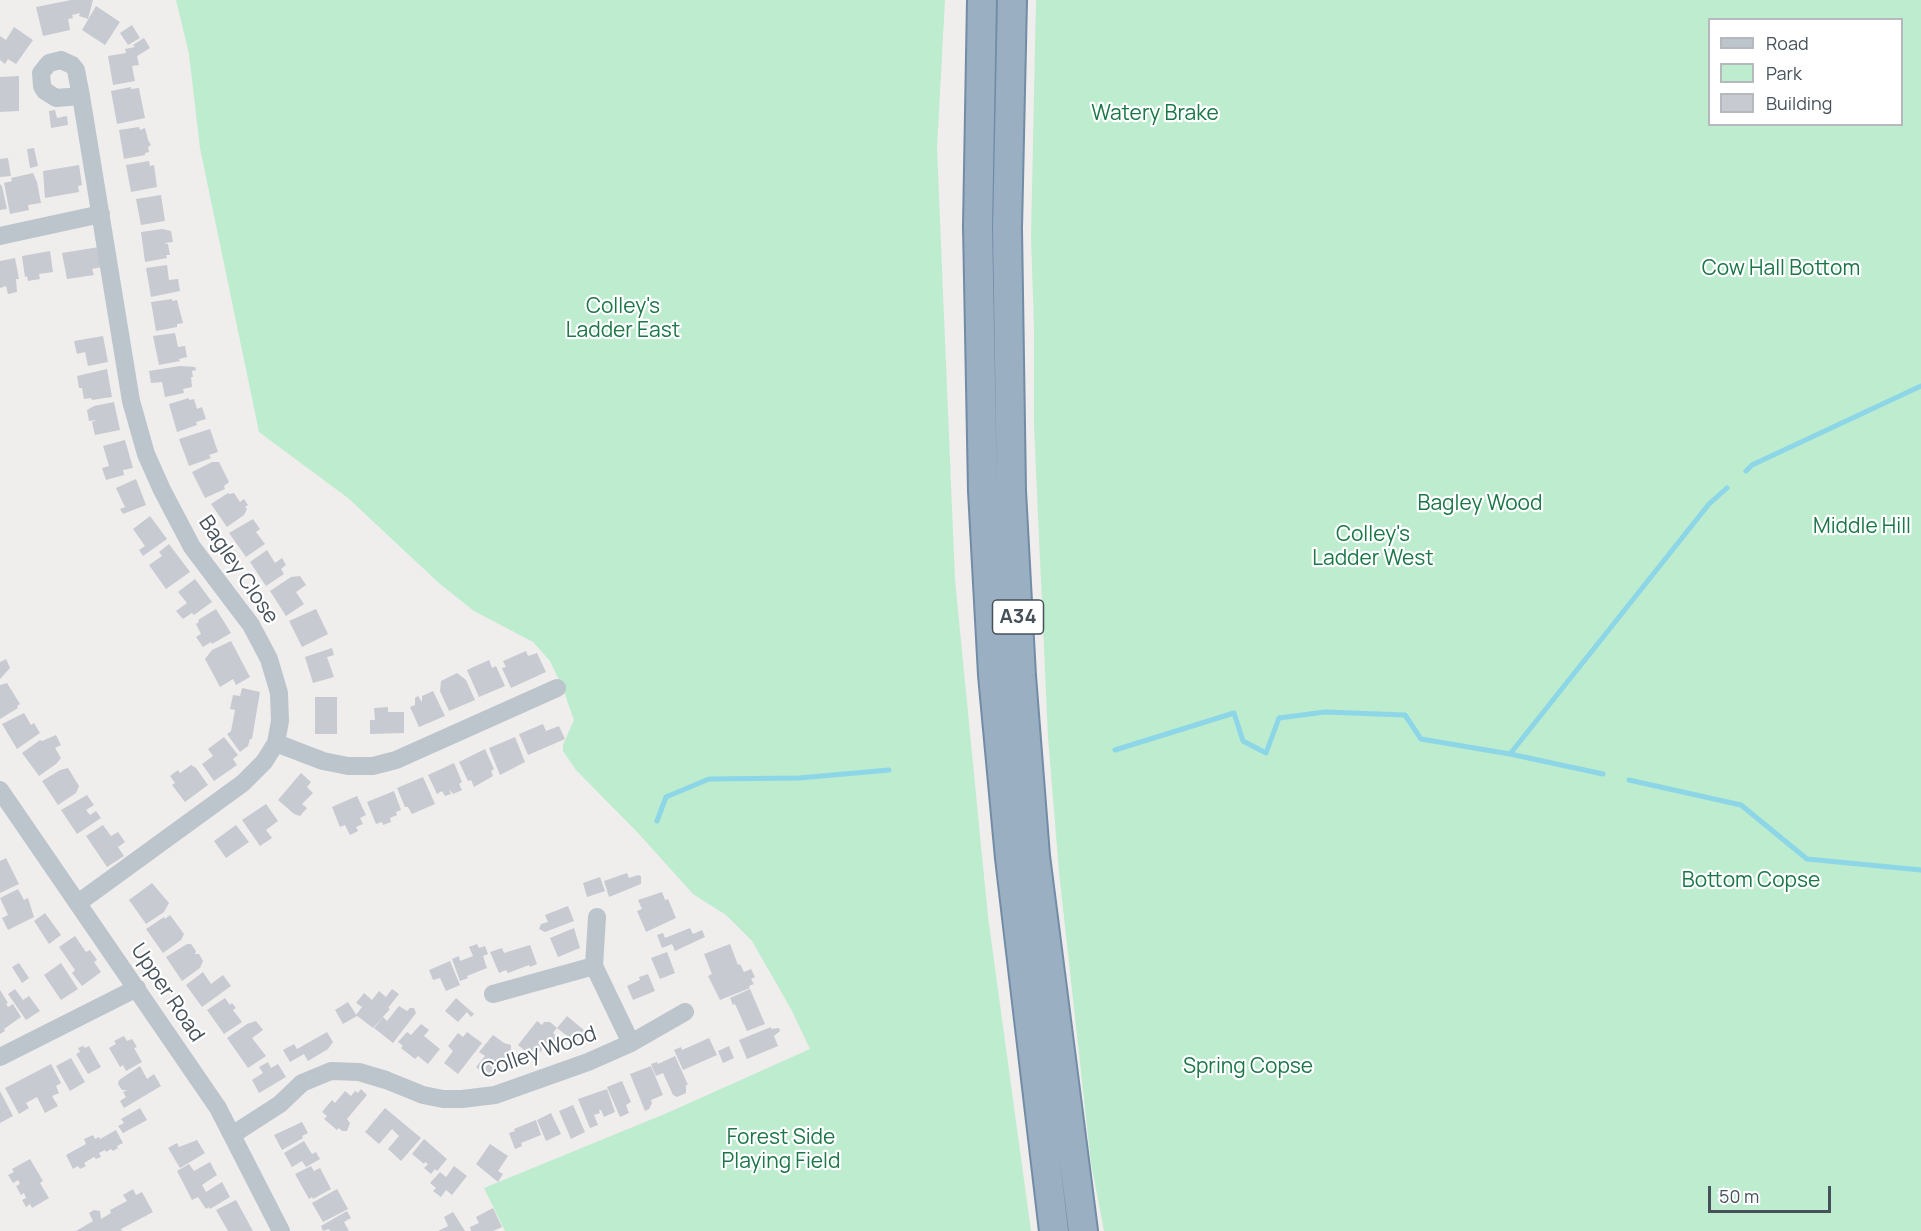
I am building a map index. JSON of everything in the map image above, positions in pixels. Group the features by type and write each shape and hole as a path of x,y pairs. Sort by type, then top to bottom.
{"highway":[{"name":"A34","path":"982,0 978,238 983,491 993,675 1010,858 1054,1231"},
{"name":"A34","path":"1012,0 1006,228 1011,491 1020,664 1035,856 1083,1231"}],"street":[{"name":"Bagley Close","path":"78,903 243,783 264,762 276,743 280,721 279,693 269,658 251,625 192,547 146,454 131,401 81,96"},
{"path":"0,236 100,214"},
{"path":"276,743 323,760 348,766 373,766 396,760 557,688"},
{"name":"Upper Road","path":"0,789 218,1108 281,1231"},
{"name":"Colley Wood","path":"597,917 594,966 631,1043"},
{"path":"493,994 594,966"},
{"path":"0,1057 137,988"},
{"name":"Colley Wood","path":"232,1134 280,1104 302,1083 331,1071 359,1072 423,1095 462,1100 495,1095 561,1073 631,1043 685,1012"}],"green space":[{"name":"Colley's Ladder East","path":"176,0 945,0 937,148 955,580 988,917 1031,1231 505,1231 484,1188 667,1113 810,1049 791,1009 752,941 726,915 693,894 638,833 576,770 563,751 563,745 574,720 550,661 533,642 474,611 440,584 348,498 259,432 200,148 189,54"},
{"name":"Bagley Wood","path":"1036,0 1921,0 1921,1231 1104,1231 1091,1163 1059,872 1048,737 1034,426 1031,238"}],"building":[{"path":"71,0 93,0 88,19 79,16 80,13 72,15 73,18 68,19 70,30 43,36 36,7"},
{"path":"96,6 120,22 105,45 82,30"},
{"path":"132,25 140,38 128,45 120,33"},
{"path":"14,27 33,40 16,64 8,59 5,64 0,60 0,36 6,40"},
{"path":"144,38 150,48 137,56 139,65 132,66 135,81 113,85 108,56 126,53 125,49 135,47 133,45"},
{"path":"19,76 19,111 0,112 0,77"},
{"path":"131,87 131,89 139,88 145,118 117,124 111,91"},
{"path":"55,110 57,118 67,116 68,125 51,128 49,111"},
{"path":"139,127 140,130 145,128 151,145 148,147 149,152 145,155 124,159 119,130"},
{"path":"34,148 38,166 30,168 27,149"},
{"path":"8,158 11,176 0,177 0,159"},
{"path":"149,161 150,166 154,165 157,187 131,192 126,165"},
{"path":"79,165 82,185 78,186 79,192 45,198 43,171"},
{"path":"33,173 41,203 28,205 29,210 10,214 4,183 12,181 11,178"},
{"path":"0,184 7,209 0,210"},
{"path":"161,195 165,221 141,225 136,199"},
{"path":"162,229 171,231 173,242 164,243 168,244 170,255 166,255 167,258 145,262 141,232"},
{"path":"99,247 102,267 92,269 94,275 67,279 62,253"},
{"path":"50,251 53,272 39,274 40,279 28,281 27,276 25,277 22,256"},
{"path":"15,258 19,279 16,279 17,292 8,294 6,286 0,288 0,261"},
{"path":"167,265 169,280 178,279 180,291 151,297 146,268"},
{"path":"172,299 172,301 177,300 183,323 177,324 177,327 156,331 151,302"},
{"path":"175,333 178,347 185,346 187,357 179,359 180,361 159,365 153,336"},
{"path":"103,336 108,362 88,366 85,352 77,354 74,341"},
{"path":"180,366 195,367 196,370 192,371 193,377 191,377 192,387 183,389 184,393 165,397 162,382 151,383 149,371"},
{"path":"107,369 112,397 84,399 77,376"},
{"path":"189,398 189,400 194,399 197,409 202,407 206,419 177,432 169,404"},
{"path":"114,402 120,430 95,435 92,422 96,420 89,421 87,410 94,406"},
{"path":"210,429 218,452 209,455 211,458 189,466 179,439"},
{"path":"125,440 133,468 123,470 124,475 106,480 102,468 109,466 103,446"},
{"path":"212,462 219,462 229,482 224,486 225,489 205,498 192,472"},
{"path":"136,479 146,505 123,514 120,509 125,507 116,488"},
{"path":"228,493 234,493 240,502 244,499 248,505 245,507 247,509 244,515 227,527 211,504"},
{"path":"150,516 167,539 143,556 139,550 145,546 133,529"},
{"path":"253,519 260,529 256,532 265,544 246,557 229,533"},
{"path":"169,544 190,572 166,589 149,565 162,556 159,552"},
{"path":"267,550 275,563 282,558 286,565 281,569 284,574 266,586 250,562"},
{"path":"300,576 306,585 296,592 304,604 286,616 270,591 291,577"},
{"path":"195,579 212,602 194,615 192,613 183,619 176,611 187,603 178,592"},
{"path":"216,609 231,633 203,647 196,637 201,634 196,624 198,620"},
{"path":"316,609 328,634 302,647 289,621"},
{"path":"231,641 250,677 236,685 233,679 220,687 205,659 212,650"},
{"path":"332,648 334,655 327,657 334,677 313,683 305,657"},
{"path":"526,651 528,656 537,653 546,672 511,688 502,668 506,667 503,661"},
{"path":"6,659 10,668 0,679 0,662"},
{"path":"489,660 492,668 496,666 505,686 479,697 467,670"},
{"path":"457,673 466,680 475,700 449,711 440,691 441,681"},
{"path":"7,683 20,704 18,708 0,719 0,685"},
{"path":"242,688 260,692 252,739 248,746 240,752 227,734 231,731 235,710 230,709 233,695 240,696"},
{"path":"433,691 445,716 419,727 410,707 415,705 415,698 418,696 422,702 422,696"},
{"path":"315,697 337,697 337,734 315,734"},
{"path":"388,707 388,712 404,712 404,733 370,734 370,720 375,720 374,708"},
{"path":"24,713 31,725 34,723 40,733 17,749 2,724"},
{"path":"543,724 546,731 559,726 565,739 528,755 519,734"},
{"path":"56,735 61,745 55,748 61,758 39,776 22,753 40,740"},
{"path":"224,737 238,755 233,759 237,765 214,781 202,764 213,756 208,749"},
{"path":"515,737 525,762 500,775 489,748"},
{"path":"485,749 494,769 491,771 493,776 474,787 471,780 468,781 459,762"},
{"path":"454,763 462,782 459,784 462,790 453,794 449,789 451,794 445,796 442,791 437,794 428,775"},
{"path":"191,765 196,768 208,785 185,802 172,785 175,783 170,776 178,770 180,773"},
{"path":"68,768 79,786 76,793 58,805 42,781"},
{"path":"301,773 311,782 307,787 313,793 302,804 307,808 300,816 294,814 278,800"},
{"path":"423,777 435,804 412,814 408,807 405,807 397,788"},
{"path":"394,791 401,810 390,818 391,822 383,825 382,822 376,824 367,802"},
{"path":"87,795 94,805 86,810 90,815 96,811 101,818 77,834 61,810"},
{"path":"357,796 366,815 360,818 363,824 356,827 358,831 350,835 345,825 340,827 332,807"},
{"path":"266,804 278,821 266,830 272,838 260,846 242,820"},
{"path":"103,825 111,836 118,832 125,842 118,847 124,856 107,867 86,836"},
{"path":"236,825 249,842 226,858 214,841"},
{"path":"6,858 19,884 0,893 0,861"},
{"path":"627,873 629,878 641,876 641,884 609,897 604,881"},
{"path":"600,877 605,891 587,897 583,883"},
{"path":"152,883 169,903 164,912 146,924 129,900"},
{"path":"18,889 24,900 28,898 34,917 8,930 2,918 8,915 0,898"},
{"path":"662,892 665,900 668,899 676,918 646,932 637,911 642,909 638,900"},
{"path":"568,906 574,921 545,932 539,929 541,924 548,922 545,915"},
{"path":"45,913 61,935 49,944 34,921"},
{"path":"170,915 184,934 181,940 163,953 146,929"},
{"path":"574,928 580,948 558,957 550,938"},
{"path":"690,928 693,934 702,930 705,937 675,951 672,944 662,948 657,935 663,933 665,938"},
{"path":"75,936 86,952 90,950 101,972 82,986 72,973 75,970 59,947"},
{"path":"187,944 191,944 196,951 195,954 199,954 203,961 200,968 182,981 166,957"},
{"path":"477,944 479,948 485,946 488,954 483,956 487,968 460,981 452,959 459,956 460,961 473,956 469,947"},
{"path":"730,944 738,965 740,964 744,972 751,969 755,977 751,979 754,984 749,986 750,988 720,1000 708,976 712,974 704,954"},
{"path":"530,945 537,964 508,973 506,970 499,973 490,952 502,948 504,953"},
{"path":"667,952 675,973 660,979 651,958"},
{"path":"450,961 460,985 446,991 440,978 433,980 429,970"},
{"path":"19,963 29,978 22,983 12,967"},
{"path":"61,963 78,989 61,1000 44,975"},
{"path":"203,972 211,984 223,975 231,986 202,1007 186,985"},
{"path":"648,974 655,991 633,1000 627,986 640,980 639,977"},
{"path":"15,989 23,1000 29,996 40,1011 26,1020 8,994"},
{"path":"392,989 399,994 388,1008 390,1009 373,1028 356,1015 362,1007 356,1003 364,993 372,1000 379,991 386,997"},
{"path":"750,989 765,1024 747,1031 730,998"},
{"path":"0,990 8,1007 13,1004 21,1017 0,1034"},
{"path":"225,998 230,1005 232,1003 236,1008 233,1010 242,1022 224,1034 207,1010"},
{"path":"456,998 474,1014 471,1017 467,1012 458,1022 445,1011"},
{"path":"348,1002 357,1016 343,1024 335,1010"},
{"path":"399,1006 407,1011 414,1008 416,1013 393,1043 374,1028 383,1017 387,1021"},
{"path":"567,1016 585,1031 575,1042 557,1028"},
{"path":"256,1021 263,1030 252,1038 266,1056 248,1068 227,1038 247,1024"},
{"path":"537,1021 542,1025 544,1022 550,1022 557,1028 553,1033 563,1041 552,1055 544,1048 539,1053 534,1050 530,1055 518,1045"},
{"path":"421,1024 429,1030 424,1036 440,1049 428,1064 418,1056 415,1059 401,1048 403,1046 398,1042 407,1032 411,1035"},
{"path":"771,1027 771,1029 779,1028 780,1031 774,1036 778,1046 747,1059 739,1040"},
{"path":"327,1032 333,1042 328,1049 308,1061 304,1054 290,1062 283,1050 294,1044 297,1049"},
{"path":"467,1032 482,1043 458,1074 444,1063 453,1051 448,1046 458,1033 463,1037"},
{"path":"493,1035 511,1045 511,1049 489,1077 476,1067 485,1056 479,1052"},
{"path":"124,1036 127,1041 132,1039 142,1062 126,1071 123,1065 120,1067 109,1048 116,1044 114,1041"},
{"path":"709,1038 717,1055 683,1070 674,1050 681,1047 682,1050"},
{"path":"83,1046 85,1048 89,1046 101,1067 88,1074 76,1054 80,1052 78,1048"},
{"path":"729,1046 734,1058 723,1063 718,1051"},
{"path":"675,1056 688,1085 686,1085 686,1093 677,1097 673,1095 663,1073 656,1076 651,1064 657,1062 658,1064"},
{"path":"71,1058 85,1082 70,1091 56,1066"},
{"path":"268,1062 271,1068 278,1064 286,1077 259,1093 252,1080 263,1073 259,1067"},
{"path":"51,1064 61,1083 56,1086 59,1093 52,1096 58,1106 45,1113 37,1097 26,1103 29,1108 19,1114 5,1088"},
{"path":"140,1066 147,1079 154,1074 161,1086 124,1108 120,1101 126,1097 123,1092 127,1090 122,1090 118,1084 119,1080"},
{"path":"651,1066 663,1095 651,1100 649,1109 645,1111 630,1074"},
{"path":"622,1081 631,1102 626,1105 629,1113 620,1117 607,1087"},
{"path":"361,1089 367,1095 347,1119 350,1123 347,1131 339,1128 337,1130 324,1119 327,1116 322,1112 332,1100 335,1103 345,1091 351,1096 355,1091 358,1093"},
{"path":"607,1089 615,1112 604,1117 599,1110 600,1113 594,1115 598,1125 590,1128 578,1099"},
{"path":"0,1091 13,1116 0,1123"},
{"path":"573,1105 585,1132 571,1139 559,1111"},
{"path":"140,1108 147,1120 123,1133 118,1126 124,1123 121,1119"},
{"path":"385,1108 421,1138 401,1161 388,1149 399,1136 392,1129 379,1144 365,1132"},
{"path":"551,1113 561,1134 546,1141 537,1120"},
{"path":"536,1120 541,1135 521,1143 522,1146 515,1149 509,1133"},
{"path":"302,1122 308,1133 282,1150 274,1135"},
{"path":"116,1130 123,1143 117,1146 118,1148 113,1151 111,1149 106,1152 105,1150 99,1153 101,1157 96,1159 94,1157 84,1163 86,1166 73,1169 66,1155 86,1144 84,1139 93,1135 95,1139 99,1137 100,1139"},
{"path":"424,1139 447,1159 437,1171 435,1169 431,1174 424,1168 428,1164 425,1162 424,1164 412,1154"},
{"path":"197,1140 205,1153 180,1168 168,1148 177,1143 179,1147"},
{"path":"304,1141 312,1154 316,1152 320,1159 306,1167 302,1161 292,1167 284,1153"},
{"path":"490,1144 508,1156 498,1171 503,1174 498,1182 476,1164"},
{"path":"30,1159 43,1181 40,1183 49,1198 32,1208 30,1204 26,1207 22,1200 26,1198 24,1193 21,1195 16,1186 20,1184 18,1180 13,1183 8,1175 14,1172 12,1169"},
{"path":"210,1162 217,1175 202,1185 206,1192 222,1182 230,1197 206,1209 198,1197 192,1200 177,1171 189,1164 194,1171"},
{"path":"311,1166 314,1171 320,1168 331,1189 309,1199 295,1174"},
{"path":"454,1166 467,1176 452,1195 446,1190 441,1197 433,1191 436,1188 430,1183 440,1172 446,1177"},
{"path":"133,1189 136,1195 142,1192 153,1212 121,1229 122,1231 76,1231 93,1221 89,1213 94,1210 100,1211 101,1219 111,1213 110,1210 127,1201 123,1195"},
{"path":"337,1189 348,1209 323,1222 312,1203"},
{"path":"236,1200 253,1231 228,1231 216,1210"},
{"path":"493,1208 502,1227 493,1231 471,1231 470,1227 479,1223 476,1217"},
{"path":"347,1211 351,1218 344,1222 349,1231 330,1231 329,1229 323,1231 321,1226"},
{"path":"453,1212 465,1231 438,1231 448,1226 444,1217"}],"waterway":[{"path":"1746,471 1752,465 1921,386"},
{"path":"1510,754 1709,504 1727,488"},
{"path":"1115,750 1234,713 1243,741 1266,753 1279,718 1325,712 1405,715 1421,739 1510,754 1603,774"},
{"path":"657,821 666,797 709,779 799,778 889,770"},
{"path":"1629,780 1741,805 1807,859 1921,870"}],"park label":[{"name":"Watery Brake","path":"1155,114"},
{"name":"Cow Hall Bottom","path":"1781,269"},
{"name":"Middle Hill","path":"1862,527"},
{"name":"Colley's Ladder West","path":"1373,547"},
{"name":"Bottom Copse","path":"1751,881"},
{"name":"Spring Copse","path":"1248,1067"},
{"name":"Forest Side Playing Field","path":"781,1150"}]}
